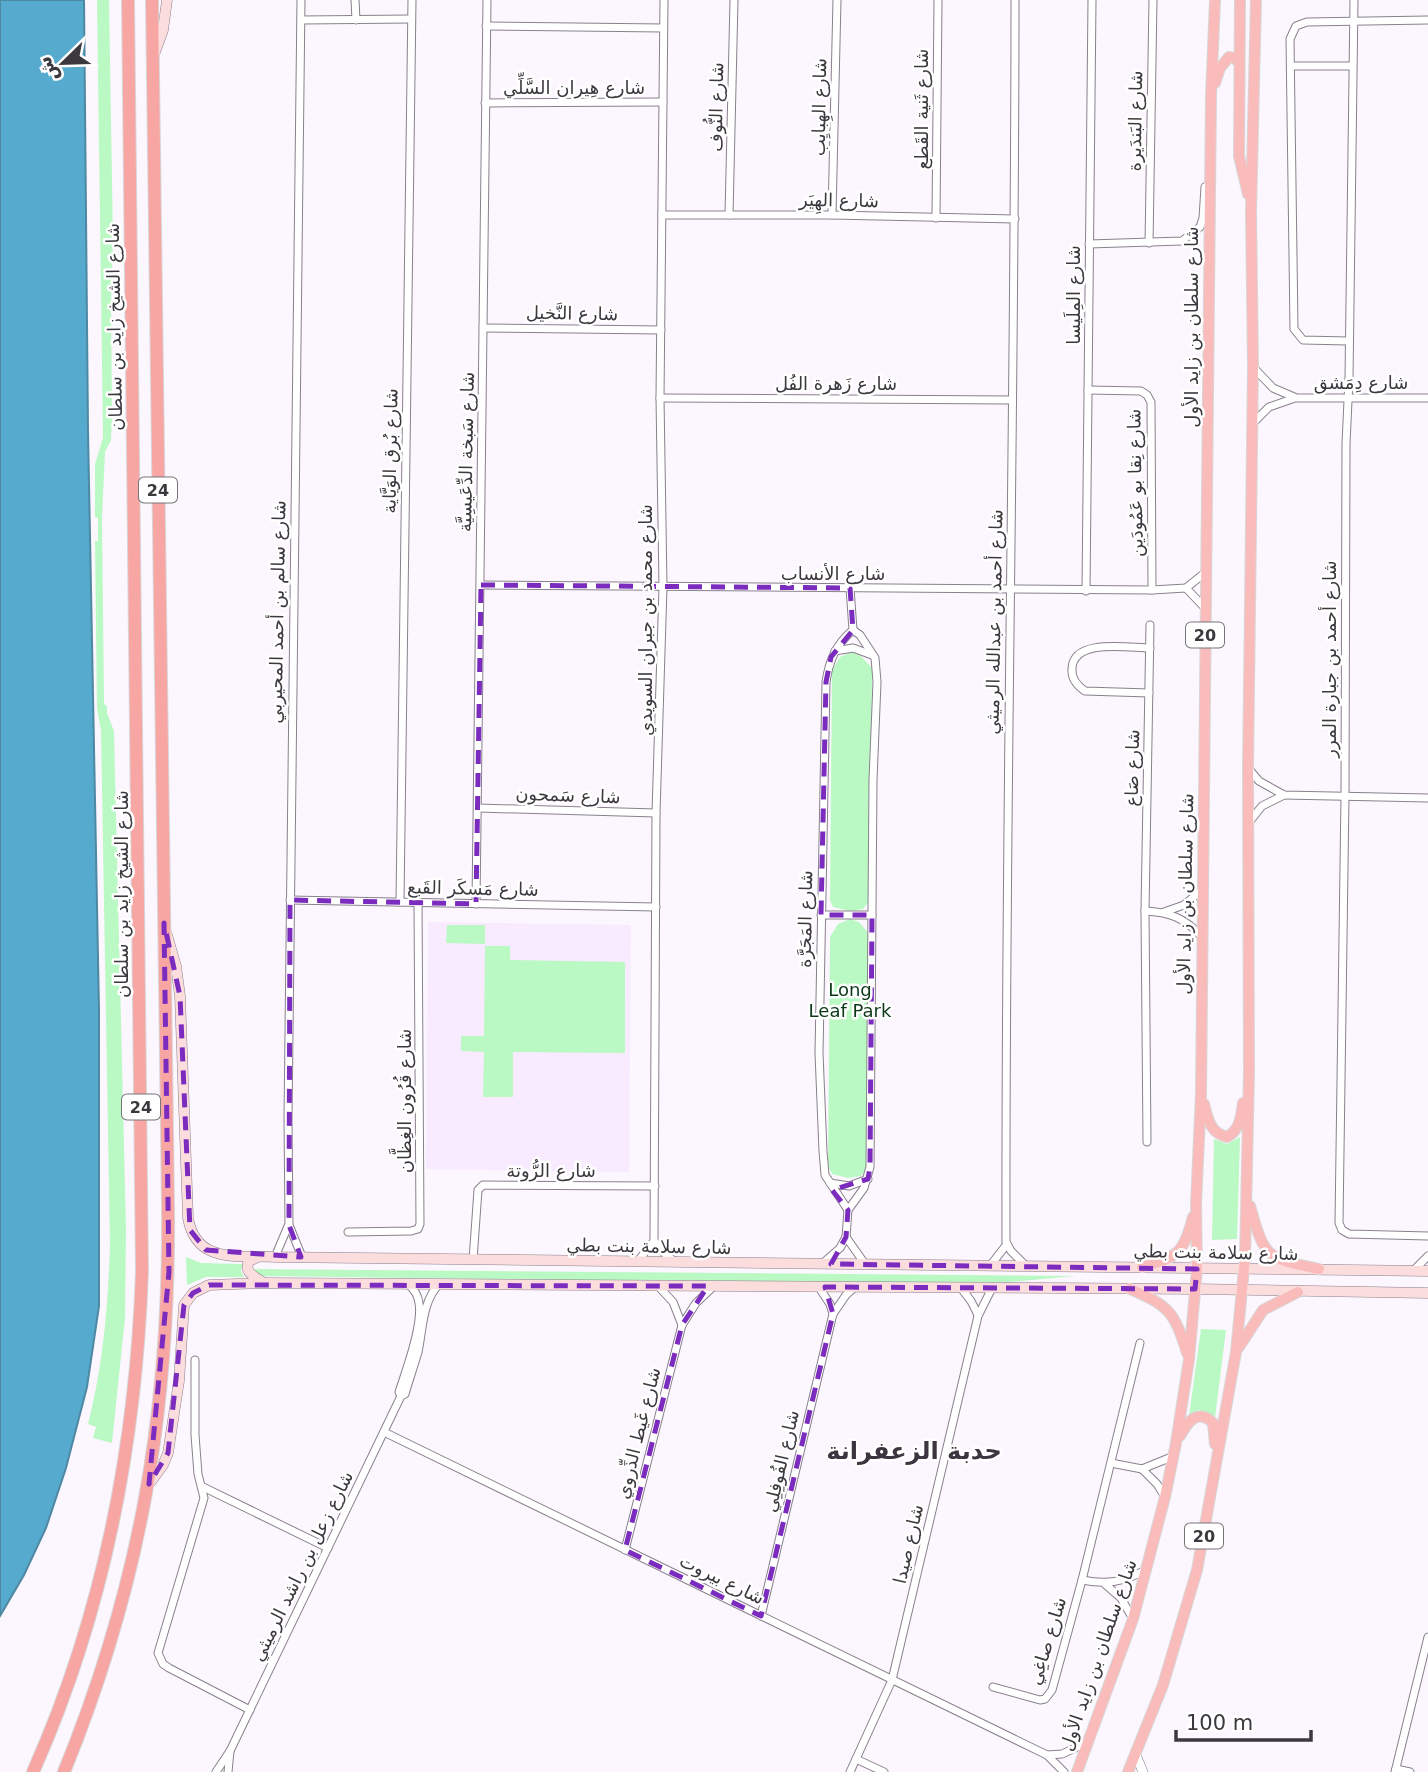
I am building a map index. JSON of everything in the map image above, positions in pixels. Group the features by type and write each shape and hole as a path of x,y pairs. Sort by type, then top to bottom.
{"highway":[{"name":"شارع الشيخ زايد بن سلطان","path":"33,1772 74,1667 103,1569 126,1461 140,1335 142,1272 138,767 128,0"},
{"name":"24","path":"64,1772 92,1701 134,1558 149,1484 160,1401 168,1284 152,0"}],"main road":[{"path":"153,56 163,30 167,0"},
{"name":"شارع سلطان بن زايد الأول","path":"1077,1772 1133,1619 1166,1497 1189,1359 1197,1269 1210,148 1215,0"},
{"path":"1240,0 1239,156 1251,211"},
{"name":"20","path":"1128,1772 1178,1638 1197,1570 1236,1352 1244,1268 1249,1072 1251,211 1256,0"},
{"path":"1211,96 1224,60 1229,57 1239,62"},
{"name":"شارع سلامة بنت بطي","path":"164,923 179,987 190,1230 195,1240 206,1250 275,1257 1428,1270"},
{"path":"1201,1094 1211,1127 1217,1135 1227,1138 1238,1127 1249,1072"},
{"path":"1247,1196 1260,1241 1266,1251 1279,1260 1319,1269"},
{"path":"1142,1267 1177,1254 1184,1244 1196,1204"},
{"path":"259,1256 249,1261 247,1268 248,1272 264,1283"},
{"path":"149,1484 168,1453 179,1381 182,1315 188,1298 209,1285 818,1286 1428,1293"},
{"path":"1130,1289 1156,1300 1169,1310 1178,1323 1189,1359"},
{"path":"1236,1352 1264,1310 1298,1292"},
{"path":"1176,1443 1190,1419 1199,1415 1207,1416 1215,1430 1216,1472"}],"street":[{"name":"شارع سالم بن أحمد المحيربي","path":"301,0 290,900 289,1225 302,1257"},
{"path":"355,0 356,20"},
{"name":"شارع بُرق الوَيَّاية","path":"400,902 412,0"},
{"name":"شارع سَبخة الدِّعَيسِيَّة","path":"476,904 487,0"},
{"name":"شارع محمد بن جبران السويدي","path":"654,1241 656,813 663,587 660,398 664,0"},
{"name":"شارع النُّوف","path":"729,215 734,0"},
{"name":"شارع الهِبايِب","path":"832,215 837,0"},
{"name":"شارع ثَنية القَطع","path":"936,218 937,0"},
{"name":"شارع أحمد بن عبدالله الرميثي","path":"1007,1244 1006,976 1015,0"},
{"name":"شارع المِلَيسا","path":"1086,591 1092,0"},
{"name":"شارع البَندَيرة","path":"1149,243 1153,0"},
{"name":"شارع أحمد بن جبارة المرر","path":"1354,0 1346,457 1339,1223 1342,1230 1349,1234 1428,1236"},
{"path":"301,20 411,19"},
{"path":"1348,341 1303,340 1294,329 1290,39 1296,26 1307,22 1428,20"},
{"path":"486,26 663,28"},
{"path":"1291,66 1352,66"},
{"name":"شارع هِيران السَّلِّي","path":"485,103 663,102"},
{"path":"1089,244 1182,241 1200,227 1210,148"},
{"name":"شارع الهِيَر","path":"662,215 1015,219"},
{"name":"شارع النَّخيل","path":"483,328 661,330"},
{"name":"شارع دِمَشق","path":"1252,366 1273,388 1295,398"},
{"name":"شارع نِقا بو عَمُودَين","path":"1088,390 1141,391 1151,402 1152,590"},
{"name":"شارع زَهرة الفُل","path":"660,398 1012,400"},
{"name":"شارع دِمَشق","path":"1252,424 1269,407 1295,398 1428,398"},
{"path":"1205,609 1186,589 1206,572"},
{"name":"شارع الأنساب","path":"481,585 1086,591 1186,589"},
{"path":"822,1264 840,1248 846,1237 848,1210 868,1179 870,1167 873,780 877,682 875,657 853,629 850,589"},
{"name":"شارع صَاع","path":"1147,1142 1145,911 1150,625"},
{"name":"شارع المَجَرَّة","path":"848,1210 825,1174 819,1053 826,682 829,664 835,651 853,629"},
{"path":"835,651 853,648 875,657"},
{"path":"1149,694 1084,691 1073,680 1071,672 1075,657 1087,648 1150,648"},
{"path":"1248,768 1259,781 1284,794 1428,798"},
{"path":"1248,828 1252,816 1262,806 1284,794"},
{"name":"شارع سَمحون","path":"478,808 656,813"},
{"path":"1164,912 1184,905 1202,890"},
{"name":"شارع مَسكَر القَبع","path":"290,900 656,907"},
{"name":"شارع قُرُون الغِظَّان","path":"348,1232 415,1231 421,1224 418,902"},
{"path":"1145,911 1164,912 1183,919 1201,936"},
{"path":"821,915 872,915"},
{"path":"829,1183 849,1186 868,1179"},
{"name":"شارع الرُّوتة","path":"473,1260 478,1190 483,1185 654,1186"},
{"name":"شارع سالم بن أحمد المحيربي","path":"275,1257 289,1225"},
{"path":"846,1237 865,1264"},
{"path":"637,1262 654,1241 676,1262"},
{"path":"990,1266 1007,1244 1027,1266"},
{"path":"1414,1270 1428,1256"},
{"name":"شارع زعل بن راشد الرميثي","path":"401,1395 399,1392 420,1311 417,1296 408,1284"},
{"name":"شارع زعل بن راشد الرميثي","path":"216,1772 220,1762 230,1751 401,1395 405,1394 429,1299 439,1284"},
{"path":"657,1285 672,1299 682,1325"},
{"name":"شارع غَيط الذِّروي","path":"625,1549 682,1325 695,1304 715,1286"},
{"path":"818,1286 833,1314"},
{"name":"شارع الفُوفِلِي","path":"761,1616 833,1314 846,1295 856,1287"},
{"path":"961,1288 978,1316"},
{"name":"شارع صيدا","path":"850,1772 892,1680 978,1316 992,1288"},
{"name":"شارع صاغِي","path":"993,1687 1040,1700 1049,1696 1055,1682 1140,1343"},
{"path":"195,1360 195,1435 198,1474 203,1487 202,1506 158,1653 163,1664 169,1668 250,1710"},
{"name":"شارع بيروت","path":"384,1432 1047,1755 1064,1772"},
{"path":"1142,1469 1174,1455"},
{"path":"1111,1462 1142,1469 1166,1497"},
{"path":"203,1487 328,1548"},
{"name":"شارع صاغِي","path":"1082,1580 1104,1584 1147,1570"},
{"path":"1104,1584 1121,1598 1133,1619"},
{"path":"1410,1772 1396,1770 1428,1637"},
{"path":"1047,1755 1062,1754 1089,1741"},
{"name":"شارع زعل بن راشد الرميثي","path":"228,1772 230,1751"},
{"path":"1136,1755 1143,1772"},
{"path":"856,1759 884,1772"}],"highlighted area":[{"path":"481,585 850,588 853,630 831,657 826,682 821,915 872,915 870,1167 868,1179 832,1190 848,1210 846,1237 831,1264 1179,1267 1197,1269 1195,1289 825,1287 833,1314 761,1616 625,1550 682,1325 708,1286 209,1285 193,1293 184,1305 168,1453 149,1484 169,1272 164,923 180,996 190,1230 206,1250 301,1257 289,1225 290,900 476,904"}],"shaded area":[{"path":"428,922 631,925 629,1172 426,1169"}],"green space":[{"path":"97,0 109,0 113,241 112,419 111,440 105,452 102,517 104,704 107,706 114,731 126,1229 125,1318 112,1443 93,1438 96,1427 88,1424 104,1336 110,1246 95,541 98,541 98,518 95,517 95,464 103,438"},
{"path":"852,652 861,656 872,668 870,900 863,909 850,911 833,907 830,900 832,670 840,657"},
{"name":"Long Leaf Park","path":"850,919 859,922 870,935 869,1166 861,1176 848,1178 832,1174 828,1166 830,937 838,924"},
{"path":"447,925 485,925 485,944 446,943"},
{"path":"485,946 510,946 510,960 625,962 625,1053 513,1052 513,1097 483,1097 484,1052 461,1051 461,1036 484,1036"},
{"path":"1240,1137 1237,1239 1212,1240 1214,1139 1227,1144"},
{"path":"186,1257 201,1263 243,1264 241,1271 244,1277 206,1277 187,1285"},
{"path":"255,1269 1075,1276 1010,1282 852,1284 261,1276 253,1272"},
{"path":"1201,1329 1226,1330 1215,1418 1198,1410 1189,1416"}],"water":[{"path":"0,0 84,0 88,431 99,1011 99,1306 87,1387 66,1468 46,1528 24,1575 0,1616"}],"district":[{"name":"حدبة الزعفرانة","path":"914,1451"}]}
